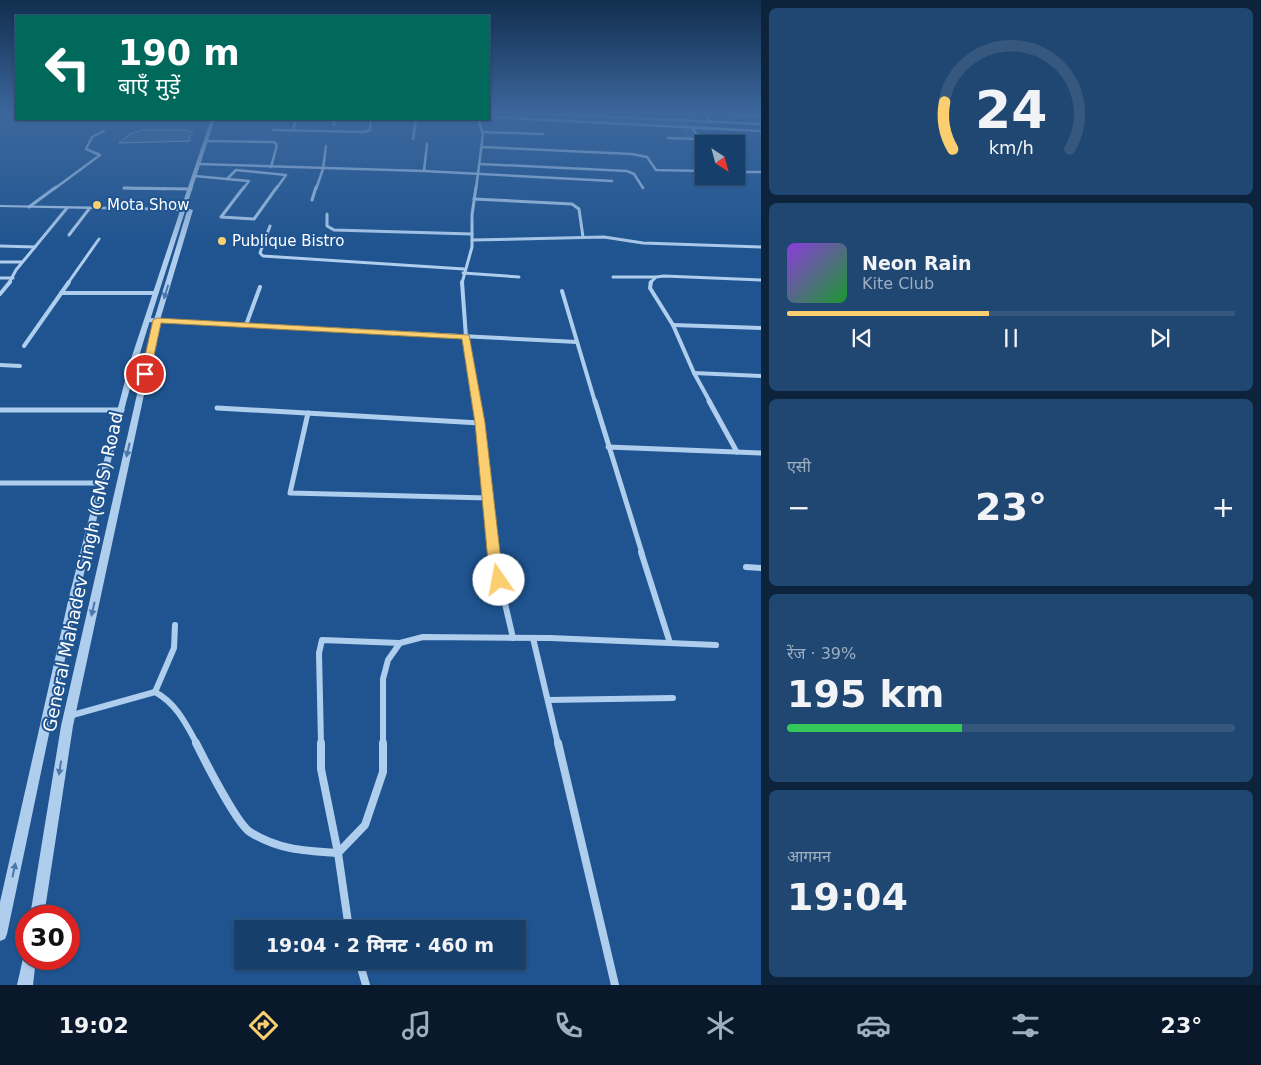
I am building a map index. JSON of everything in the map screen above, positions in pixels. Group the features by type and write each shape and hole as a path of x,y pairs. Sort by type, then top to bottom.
{"street":[{"path":"29,207 95,159"},
{"path":"0,934 5,888 102,483 122,410 152,320 156,293 187,210 190,192 200,159"},
{"path":"271,167 273,159"},
{"path":"312,200 323,170 324,159"},
{"path":"424,171 425,159"},
{"path":"481,159 474,199 470,256 464,271 466,337 480,423 494,561 514,638"},
{"path":"648,159 656,170 695,171"},
{"path":"199,164 323,170 424,171 612,180"},
{"path":"480,164 627,172 636,176 643,188"},
{"path":"195,176 249,180 221,217 254,219 286,175 236,170 227,178"},
{"path":"745,172 761,172"},
{"path":"124,188 190,192"},
{"path":"474,199 572,204 579,209 583,237"},
{"path":"0,206 187,210"},
{"path":"0,294 13,278 22,262 67,208"},
{"path":"69,236 88,209"},
{"name":"General Mahadev Singh (GMS) Road","path":"39,905 69,716 152,320 187,210"},
{"path":"327,214 327,226 334,230 472,234"},
{"path":"270,226 260,253 263,256 519,277"},
{"path":"472,240 583,237 611,238 643,243 761,246"},
{"path":"24,346 99,239"},
{"path":"0,246 35,247"},
{"path":"0,262 22,262"},
{"path":"613,277 761,280"},
{"path":"656,277 649,284 650,288 673,325 694,373 737,452"},
{"path":"0,278 13,278"},
{"path":"246,325 260,287"},
{"path":"562,291 670,644"},
{"path":"61,293 156,293"},
{"path":"152,320 577,342"},
{"path":"673,325 761,328"},
{"path":"0,366 20,366"},
{"path":"694,373 761,376"},
{"path":"217,408 480,423"},
{"path":"0,410 122,410"},
{"path":"308,413 290,493 488,498"},
{"path":"608,446 761,453"},
{"path":"0,483 102,483"},
{"path":"746,567 761,568"},
{"path":"155,692 174,648 175,626"},
{"path":"348,920 338,853 321,769 318,653 322,640 400,643 423,637 533,638 716,645"},
{"path":"533,638 615,985"},
{"path":"69,716 155,692 168,698 184,720 214,778 248,831 291,850 338,853 365,825 383,772 383,679 388,660 400,643"},
{"path":"548,700 673,698"},
{"path":"25,985 27,970"},
{"path":"362,970 366,985"}],"place":[{"name":"Mota Show","path":"97,205"},
{"name":"Publique Bistro","path":"222,241"}],"route":[{"path":"145,374 157,320 402,335 466,337 480,423 494,561 499,580"}]}
